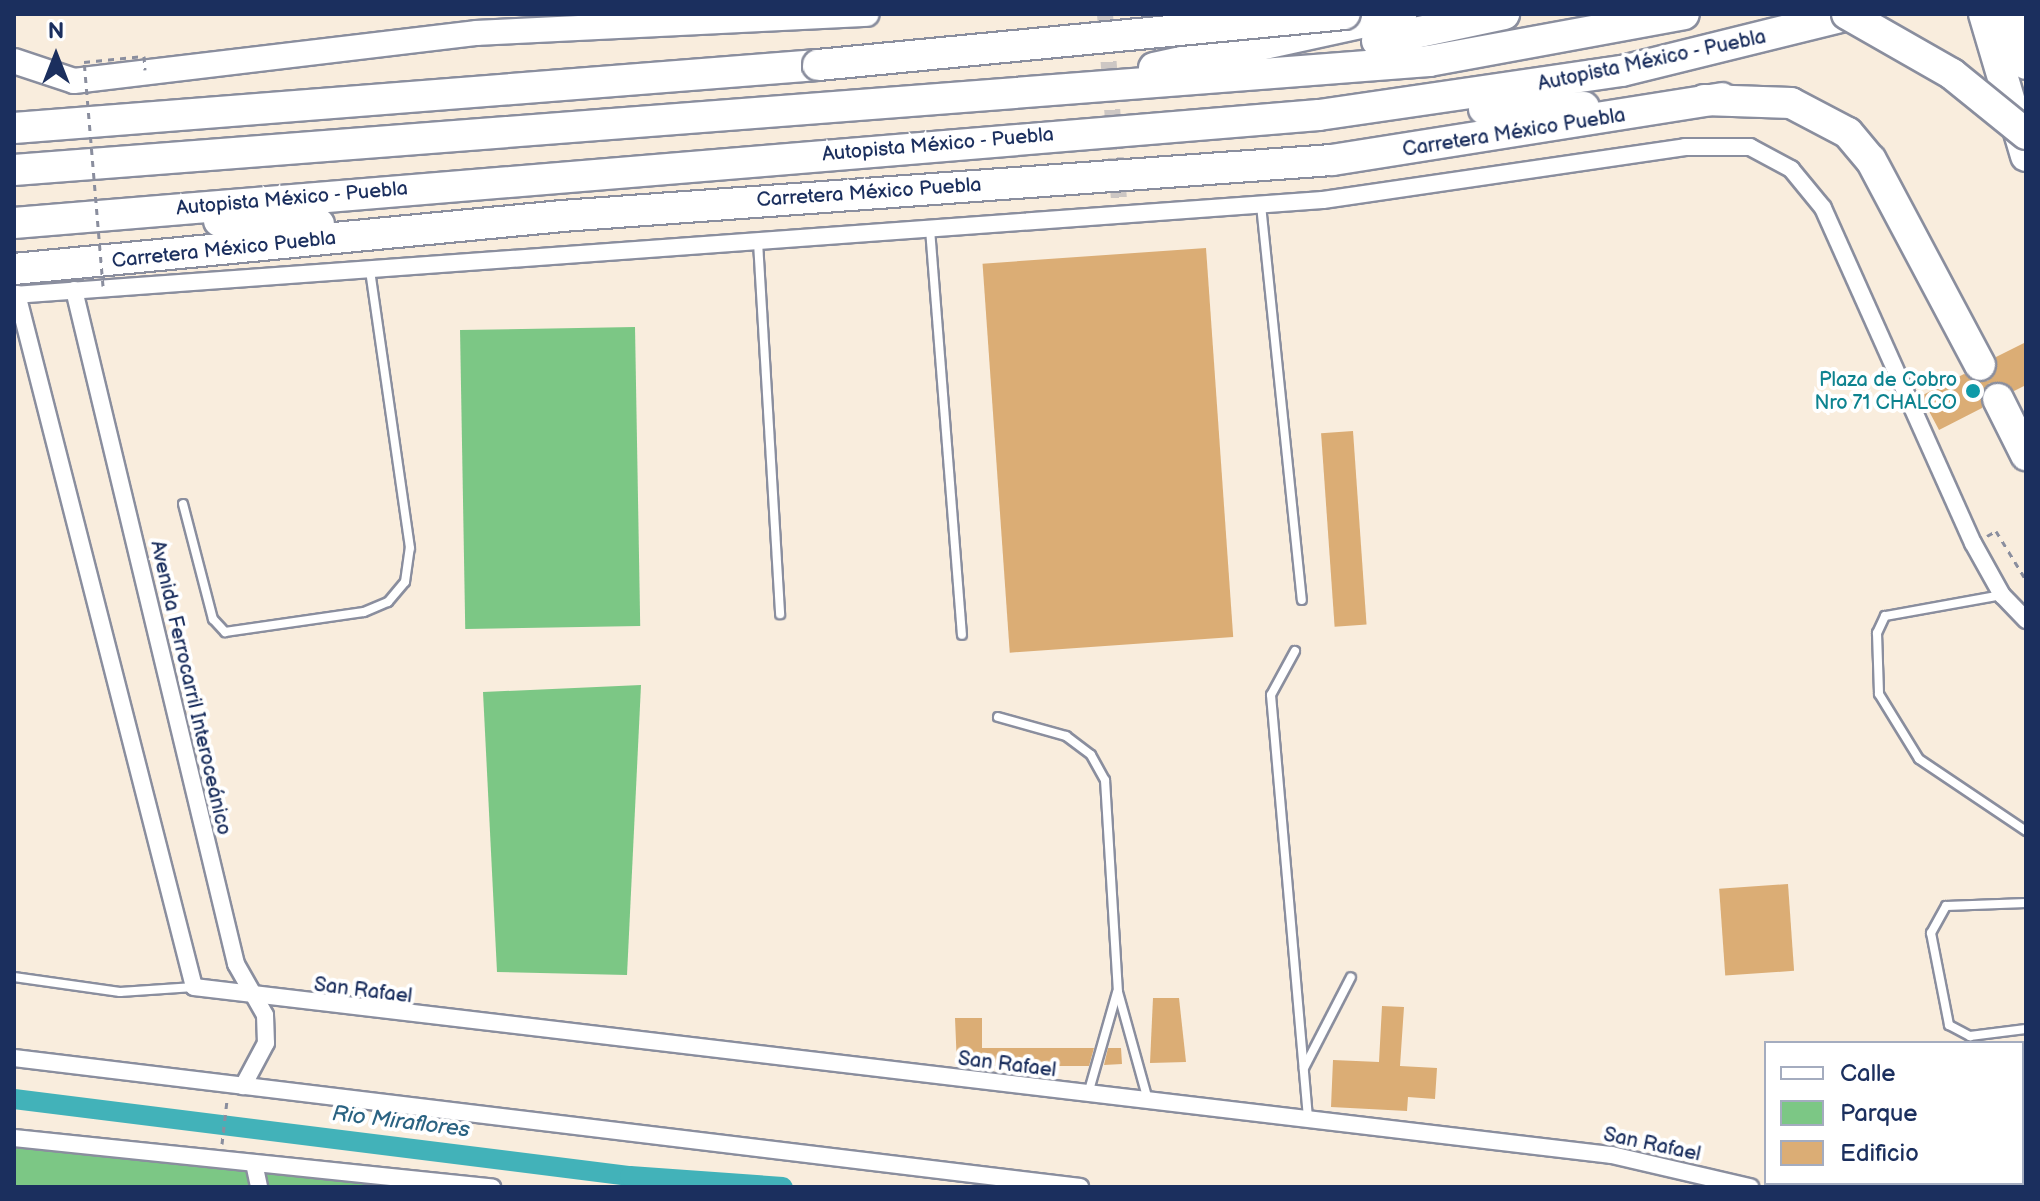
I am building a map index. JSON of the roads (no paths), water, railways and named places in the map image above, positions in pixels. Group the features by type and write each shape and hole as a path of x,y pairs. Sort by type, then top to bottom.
{"highway":[{"path":"14,128 818,65 1345,14"},
{"path":"1077,87 1401,14"},
{"path":"1300,72 1400,32 1504,14"},
{"path":"1521,44 1584,14"},
{"name":"Autopista México - Puebla","path":"14,170 1300,72 1521,44 1684,14"},
{"path":"1850,14 1952,74 2026,134"},
{"name":"Autopista México - Puebla","path":"14,223 1319,115 1622,71 1850,14"},
{"path":"2011,14 2026,64"},
{"path":"1988,27 2026,156"},
{"path":"1375,154 1529,108 1622,71"},
{"path":"1319,115 1722,98 1812,109 1860,145 1980,365"},
{"name":"Carretera México Puebla","path":"15,286 212,251 472,225 1375,154 1722,98"},
{"path":"136,119 437,138"},
{"path":"212,251 329,224 469,184"},
{"path":"113,215 329,224 472,225"},
{"path":"1998,399 2026,455"}],"main road":[{"path":"14,61 74,81 477,33 867,14"}],"street":[{"path":"194,987 15,286 74,290 1261,205 1695,146 1750,147 1772,158 1808,185 1823,208 1973,543 2002,595 2026,620"},
{"name":"Avenida Ferrocarril Interoceánico","path":"74,290 236,964 257,998 266,1043 236,1085"},
{"name":"San Rafael","path":"194,987 257,998 1612,1155 1750,1187"},
{"path":"14,1058 1080,1187"},
{"path":"14,1138 492,1187"},
{"path":"254,1163 259,1187"}],"lane":[{"path":"1261,205 1302,600"},
{"path":"930,229 962,635"},
{"path":"758,241 780,614"},
{"path":"183,504 213,619 225,632 364,612 388,602 405,582 410,548 370,269"},
{"path":"2002,595 1885,616 1877,633 1879,694 1919,759 2026,831"},
{"path":"1295,651 1271,695 1308,1120"},
{"path":"998,717 1066,736 1091,755 1105,780 1118,992 1149,1102"},
{"path":"2026,903 1946,906 1931,933 1949,1025 1970,1036 2026,1029"},
{"path":"14,977 120,992 194,987"},
{"path":"1303,1068 1351,977"},
{"path":"1088,1094 1118,992"}],"waterway":[{"name":"Rio Miraflores","path":"14,1099 630,1176 783,1187"}],"tunnel":[{"path":"1105,14 1120,215"}],"place":[{"name":"Plaza de Cobro Nro 71 CHALCO","path":"1973,391"}]}
